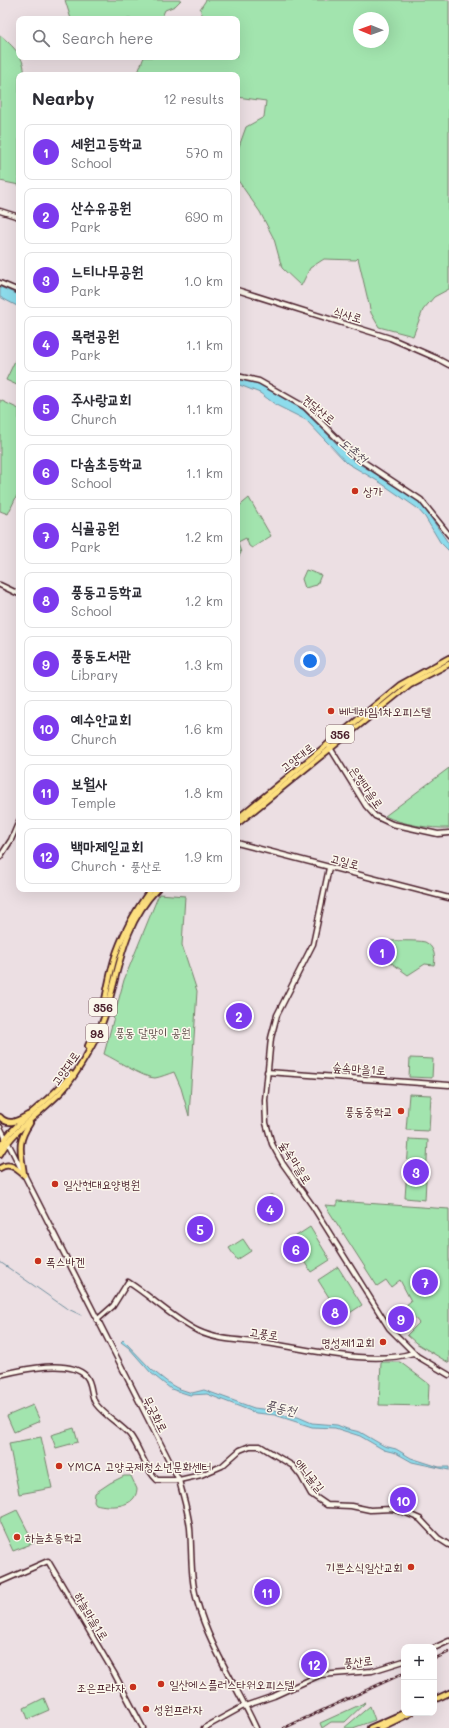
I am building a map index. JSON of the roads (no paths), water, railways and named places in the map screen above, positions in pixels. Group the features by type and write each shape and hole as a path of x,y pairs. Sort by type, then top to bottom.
{"main road":[{"name":"고양대로","path":"240,821 400,685 449,658"},
{"name":"고양대로","path":"240,817 410,684 449,664"},
{"name":"고양대로","path":"35,1114 63,1084 85,1052 103,1007 114,960 120,942 134,914 149,892"},
{"name":"고양대로","path":"0,1148 6,1140 67,1086 95,1039 129,929 155,892"},
{"path":"0,1117 7,1122 11,1122 35,1114"},
{"path":"24,1174 20,1140 35,1114"},
{"name":"고양대로","path":"0,1154 6,1140"},
{"path":"0,1168 7,1165 12,1165 24,1174"},
{"path":"437,1700 449,1694"},
{"path":"370,1728 401,1714"},
{"path":"380,1728 405,1716"}],"street":[{"path":"0,211 16,216"},
{"path":"0,283 16,290"},
{"name":"식사로","path":"240,291 390,338 449,365"},
{"name":"견달산로","path":"240,377 259,381 305,407 356,457 421,500 449,535"},
{"path":"0,584 16,592"},
{"name":"은행마을로","path":"329,746 366,806 375,816 392,824 438,834 449,833"},
{"path":"0,857 11,840 16,828"},
{"name":"고일로","path":"240,844 449,898"},
{"name":"숲속마을로","path":"329,868 313,944 278,1015 271,1038 265,1100 266,1123 272,1144 283,1164 312,1205 389,1328 413,1353 449,1375"},
{"name":"숲속마을1로","path":"267,1072 449,1085"},
{"name":"무궁화로","path":"0,1127 179,1480 188,1516 193,1584 197,1601 214,1645 246,1705 256,1728"},
{"name":"고풍로","path":"97,1320 113,1306 128,1282 182,1323 199,1332 217,1338 252,1341 313,1352 349,1355 397,1357 413,1353"},
{"name":"애니골길","path":"0,1375 48,1367 67,1368 79,1371 90,1382 96,1404 130,1435 155,1479 160,1481 179,1480 201,1475 217,1468 240,1450 250,1446 260,1446 293,1466 301,1476 311,1494 328,1506 351,1506 370,1510 392,1509 404,1512 420,1519 438,1538 449,1545"},
{"name":"하늘마을1로","path":"0,1582 48,1561 114,1673 143,1728"},
{"path":"437,1647 449,1641"},
{"name":"풍산로","path":"204,1728 246,1705 274,1696 320,1675 372,1671 401,1662"}],"water":[{"path":"0,287 16,294 16,305 0,297"},
{"path":"240,380 258,383 303,410 353,460 414,498 422,505 449,544 449,551 440,542 425,517 417,508 381,483 347,463 306,420 276,405 260,393 240,385"},
{"path":"123,1340 152,1370 177,1388 192,1393 204,1390 254,1408 278,1411 286,1416 298,1417 312,1423 337,1425 360,1432 384,1446 396,1449 411,1458 439,1467 449,1467 449,1470 412,1462 396,1453 384,1450 360,1436 335,1428 312,1427 275,1415 256,1413 207,1394 190,1395 171,1389 151,1373 129,1348 121,1342"}],"waterway":[{"name":"풍동천","path":"0,1262 66,1308 81,1315"}],"railway":[{"path":"437,1658 449,1652"},
{"path":"284,1728 401,1674"}],"place":[{"name":"상가","path":"355,491"},
{"name":"베네하임1차오피스텔","path":"331,711"},
{"name":"세원고등학교","path":"382,952"},
{"name":"산수유공원","path":"239,1016"},
{"name":"풍동중학교","path":"401,1111"},
{"name":"느티나무공원","path":"416,1172"},
{"name":"일산현대요양병원","path":"55,1184"},
{"name":"목련공원","path":"270,1209"},
{"name":"주사랑교회","path":"200,1229"},
{"name":"다솜초등학교","path":"296,1249"},
{"name":"폭스바겐","path":"38,1261"},
{"name":"식골공원","path":"425,1282"},
{"name":"풍동고등학교","path":"335,1312"},
{"name":"풍동도서관","path":"401,1319"},
{"name":"명성제1교회","path":"383,1342"},
{"name":"YMCA 고양국제청소년문화센터","path":"59,1466"},
{"name":"예수안교회","path":"403,1500"},
{"name":"하늘초등학교","path":"17,1537"},
{"name":"기쁜소식일산교회","path":"411,1567"},
{"name":"보월사","path":"267,1592"},
{"name":"백마제일교회","path":"314,1664"},
{"name":"일산에스플러스타워오피스텔","path":"161,1684"},
{"name":"조은프라자","path":"133,1687"},
{"name":"성원프라자","path":"146,1709"}],"water label":[{"name":"도촌천","path":"354,450"}],"park label":[{"name":"풍동 달맞이 공원","path":"153,1032"}]}
